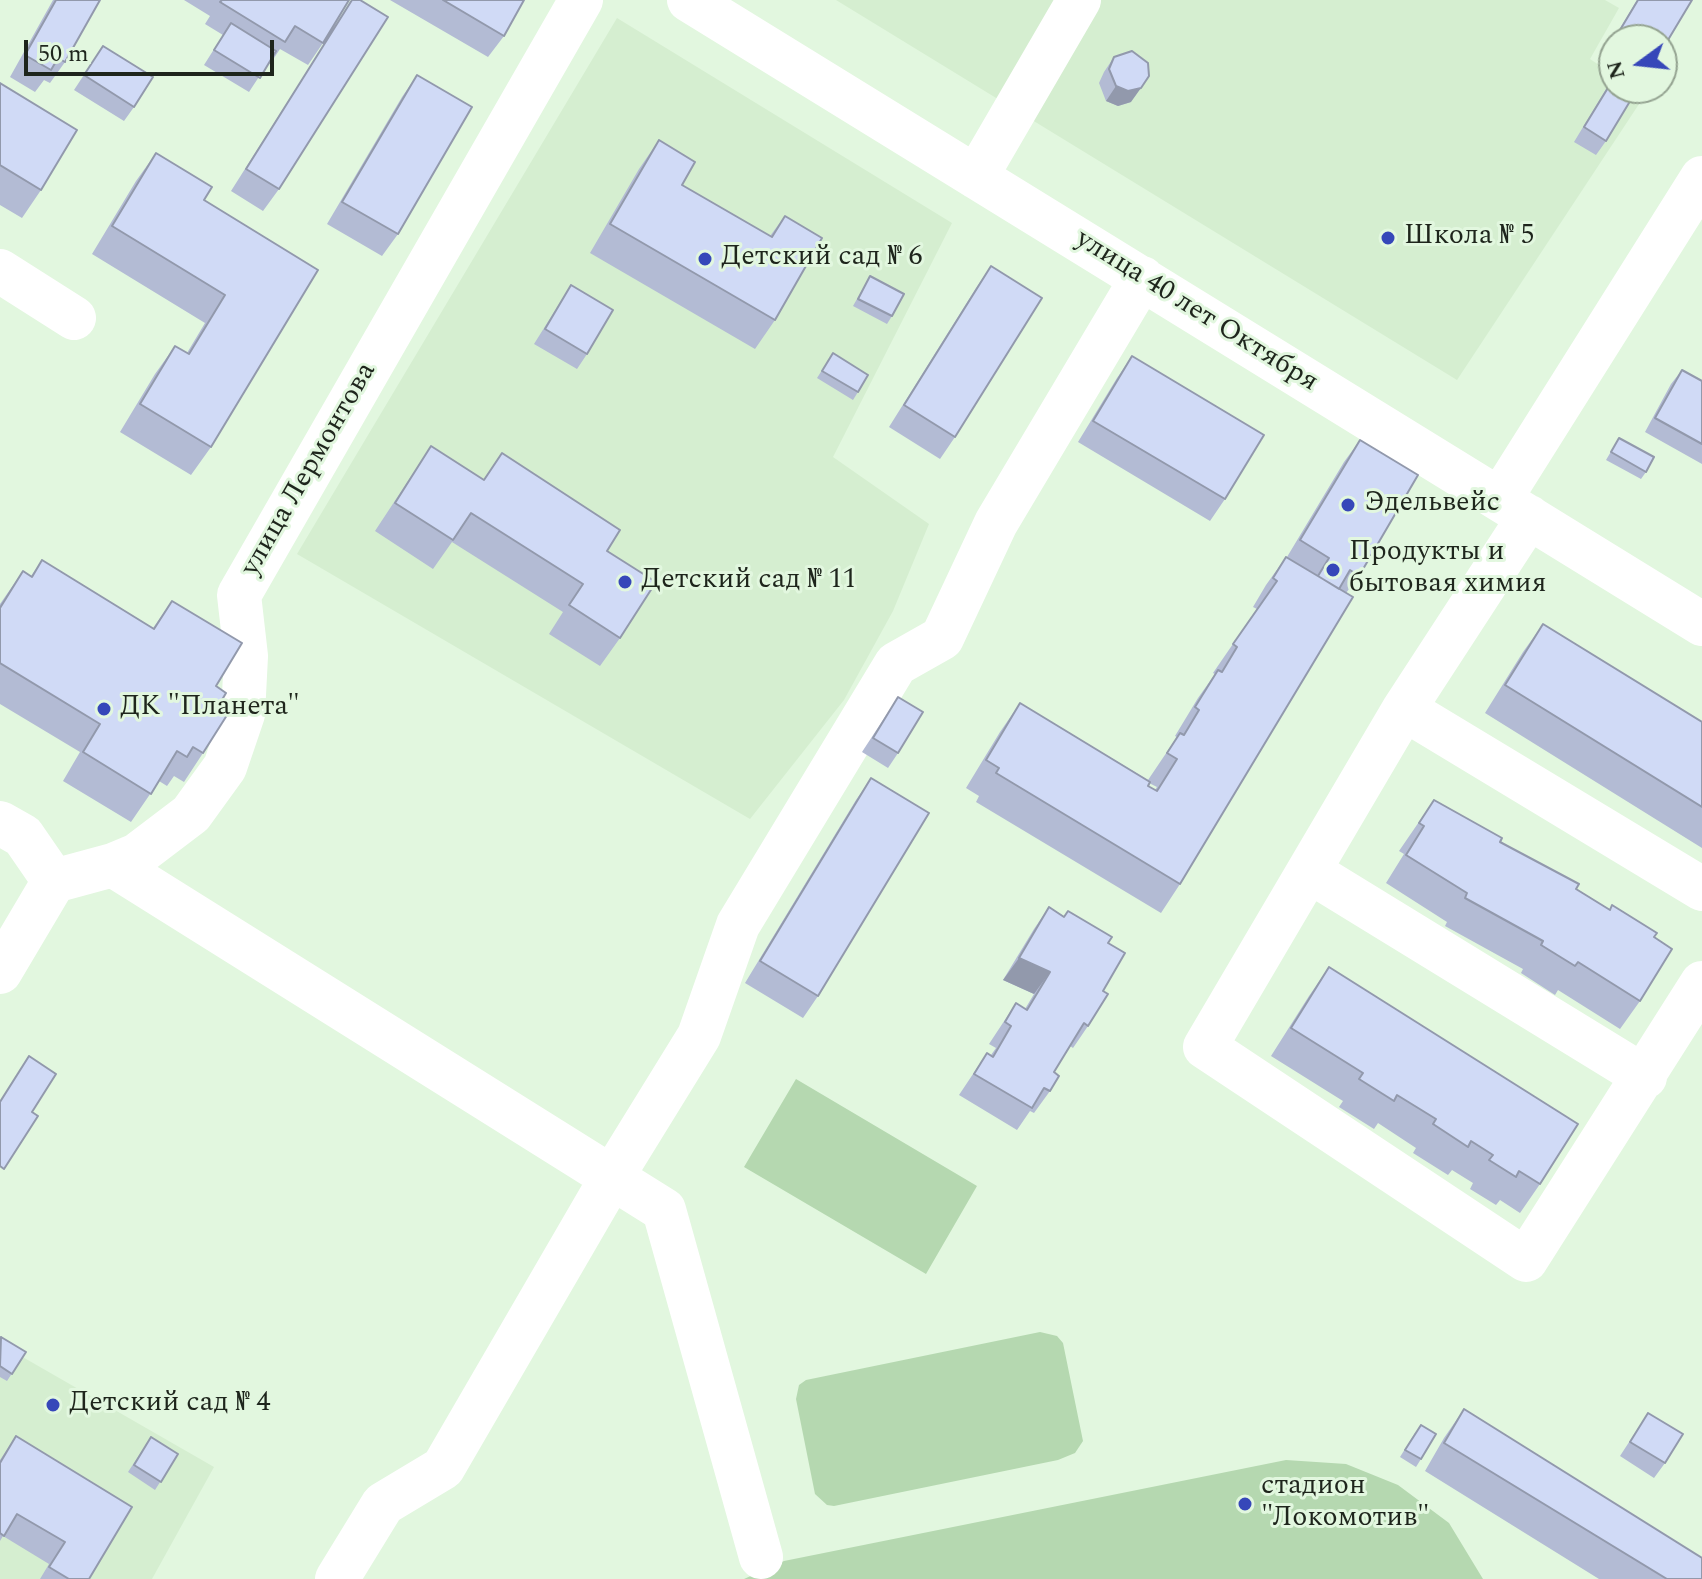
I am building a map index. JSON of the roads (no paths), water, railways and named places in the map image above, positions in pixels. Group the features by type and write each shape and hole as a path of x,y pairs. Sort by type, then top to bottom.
{"street":[{"name":"улица Лермонтова","path":"54,881 137,855 191,814 225,767 243,714 246,656 239,595 581,0"},
{"name":"улица 40 лет Октября","path":"689,0 1702,624"},
{"path":"976,177 1079,0"},
{"path":"1702,178 1514,508 1404,709 1205,1047 1526,1260 1702,983"},
{"path":"0,271 74,318"},
{"path":"337,1579 383,1504 443,1468 612,1177 699,1036 738,925 896,664 942,638 996,523 1142,278"},
{"path":"1404,709 1702,889"},
{"path":"0,823 23,836 54,881 0,972"},
{"path":"113,865 664,1210 761,1557"},
{"path":"1309,871 1645,1077"}],"place":[{"name":"Школа № 5","path":"1388,238"},
{"name":"Детский сад № 6","path":"705,259"},
{"name":"Эдельвейс","path":"1348,505"},
{"name":"Продукты и бытовая химия","path":"1333,570"},
{"name":"Детский сад № 11","path":"625,582"},
{"name":"ДК \"Планета\"","path":"104,709"},
{"name":"Детский сад № 4","path":"53,1405"},
{"name":"стадион \"Локомотив\"","path":"1245,1504"}]}
